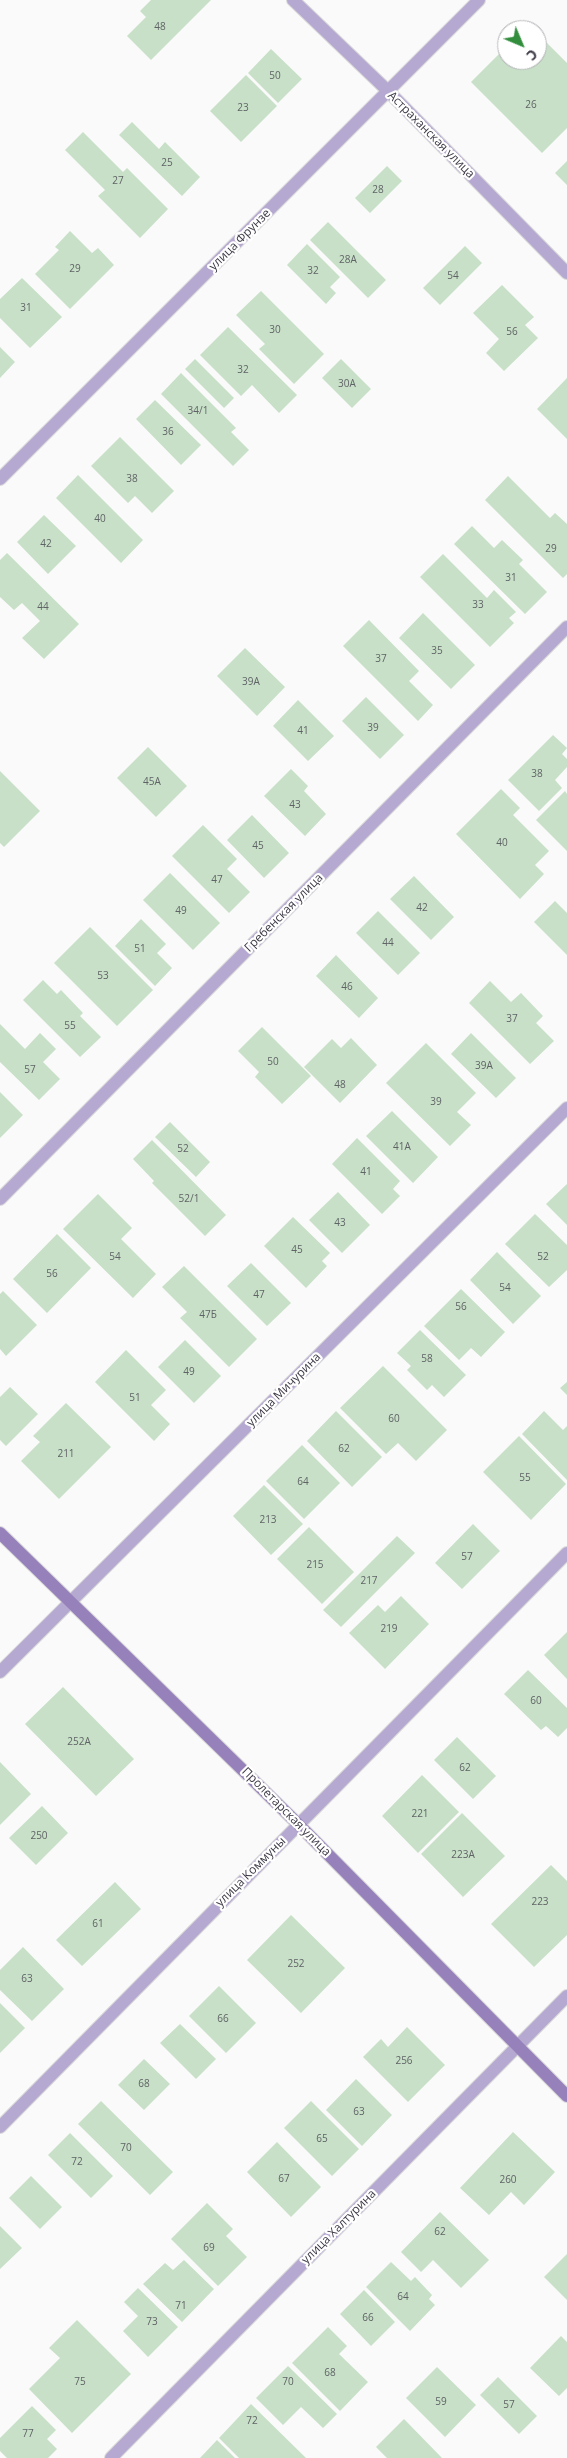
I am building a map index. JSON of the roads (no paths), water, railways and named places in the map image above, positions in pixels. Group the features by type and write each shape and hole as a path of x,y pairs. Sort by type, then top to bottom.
{"main road":[{"name":"Пролетарская улица","path":"0,1533 298,1824 516,2047 567,2096"}],"street":[{"name":"Астраханская улица","path":"293,0 389,92 567,273"},
{"name":"улица Фрунзе","path":"0,479 479,0"},
{"name":"Гребенская улица","path":"0,1199 567,627"},
{"name":"улица Мичурина","path":"0,1672 567,1108"},
{"name":"улица Коммуны","path":"0,2127 567,1553"},
{"name":"улица Халтурина","path":"111,2458 567,1996"}]}
